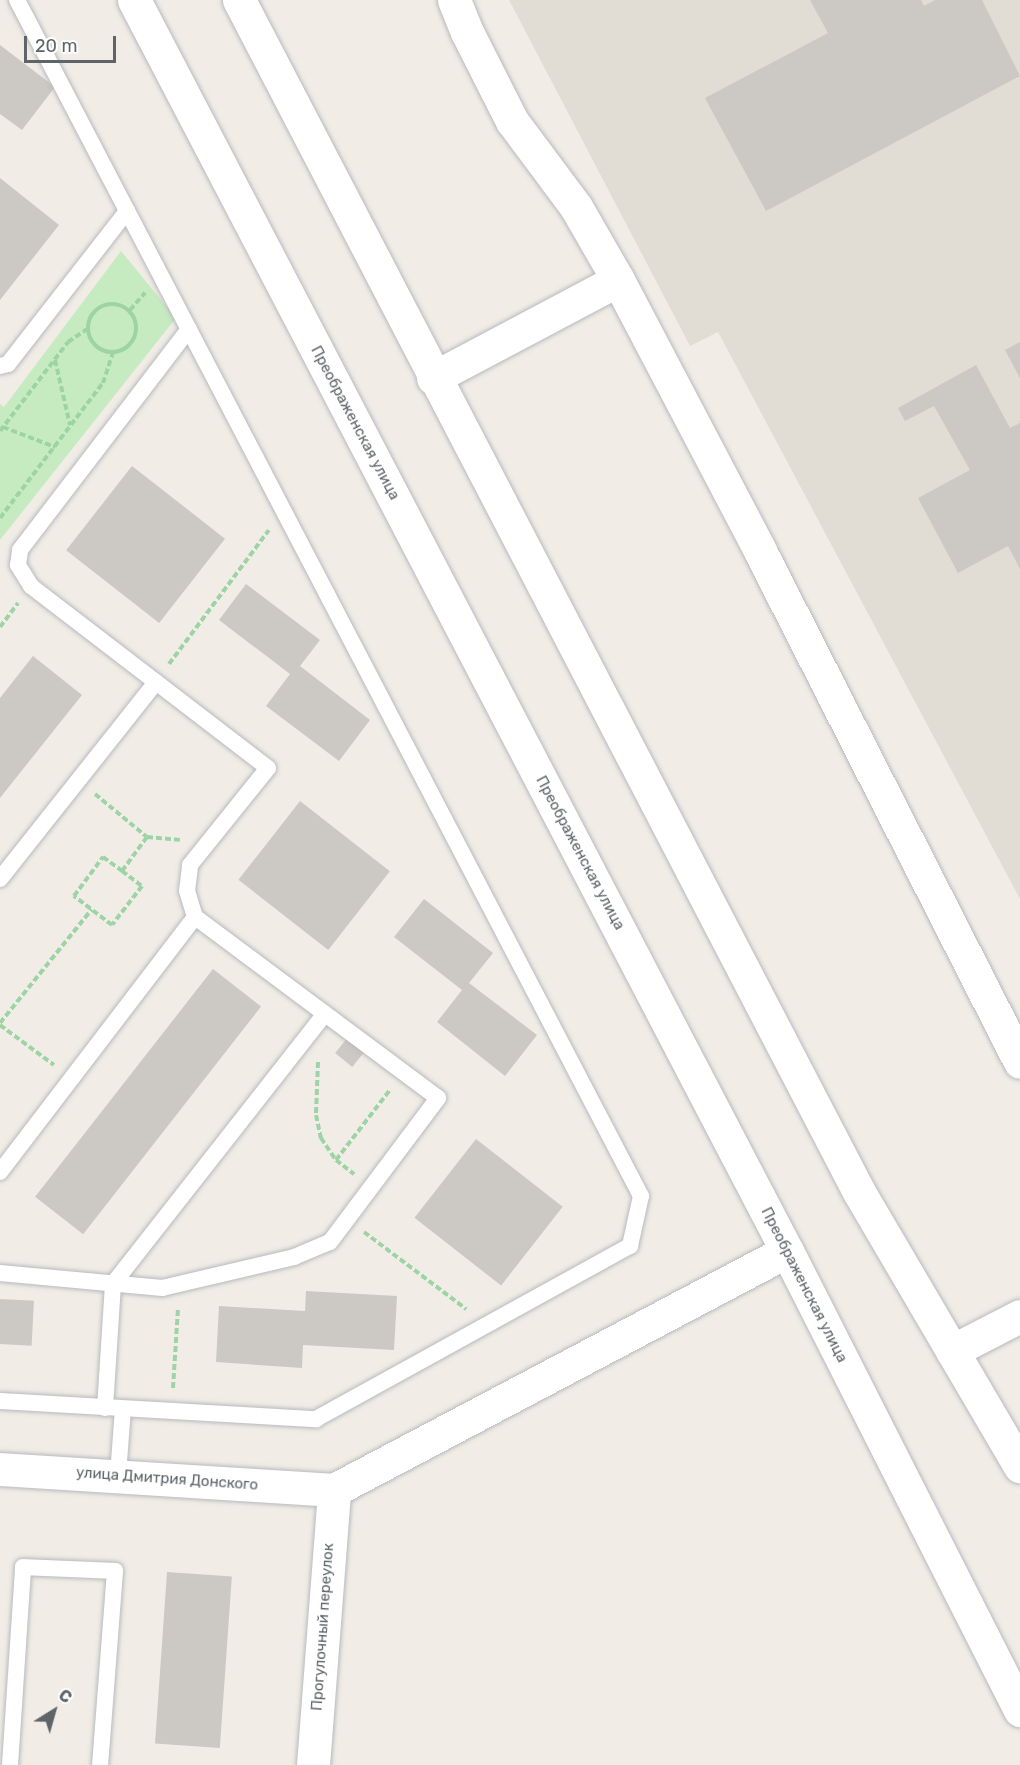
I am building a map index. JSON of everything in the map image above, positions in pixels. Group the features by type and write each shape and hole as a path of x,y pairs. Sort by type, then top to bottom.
{"street":[{"name":"Преображенская улица","path":"134,0 787,1251 1020,1710"},
{"path":"239,0 859,1192 1020,1466"},
{"path":"454,0 467,32 512,121 576,207 618,280 1011,1023 1020,1062"},
{"path":"434,378 618,280"},
{"path":"334,1490 787,1251"},
{"path":"952,1351 1020,1316"},
{"name":"улица Дмитрия Донского","path":"0,1469 334,1490"},
{"name":"Прогулочный переулок","path":"313,1765 334,1490"}],"lane":[{"path":"0,1401 316,1419 630,1246 641,1196 17,0"},
{"path":"0,366 8,364 127,211"},
{"path":"0,1273 162,1288 294,1257 330,1242 438,1098 195,917 187,891 190,866 268,768 31,586 18,565 20,550 189,329"},
{"path":"0,879 156,682"},
{"path":"0,1172 195,917"},
{"path":"105,1408 113,1284 325,1014"},
{"path":"118,1475 123,1409"},
{"path":"10,1765 23,1567 115,1571 100,1765"}],"path":[{"path":"55,447 1,429 68,342 87,329 94,311 112,303 130,310 137,328 131,345 113,353 95,347 87,329"},
{"path":"0,518 103,383 113,353"},
{"path":"55,359 70,426"},
{"path":"156,682 284,510"},
{"path":"0,627 22,598"},
{"path":"78,781 147,837 208,843"},
{"path":"122,871 147,837"},
{"path":"103,857 122,871 142,886 112,925 74,896 103,857"},
{"path":"72,1079 0,1024 92,909"},
{"path":"311,1032 318,1065 316,1115 321,1138 336,1160 404,1073"},
{"path":"346,1219 487,1325"},
{"path":"171,1412 179,1284"}],"shaded area":[{"path":"509,0 1020,0 1020,899 718,332 690,346"}],"green space":[{"path":"121,251 176,318 0,540 0,404 4,407"}],"building":[{"path":"810,0 921,0 924,6 935,0 982,0 1020,76 766,211 705,98 828,33"},
{"path":"0,45 55,87 22,130 0,114"},
{"path":"0,178 59,225 0,300"},
{"path":"1020,342 1020,378 1005,350"},
{"path":"976,365 1010,428 1020,423 1020,569 1008,546 958,573 918,498 970,470 934,406 905,421 898,408"},
{"path":"132,466 225,539 159,623 66,550"},
{"path":"246,584 320,640 300,666 370,720 339,761 266,706 290,674 219,620"},
{"path":"33,656 82,695 0,798 0,698"},
{"path":"300,801 390,871 328,950 238,880"},
{"path":"424,899 493,953 469,983 537,1035 505,1076 437,1022 462,990 394,937"},
{"path":"213,969 261,1007 83,1234 35,1197"},
{"path":"349,1036 366,1050 352,1067 335,1053"},
{"path":"476,1139 563,1207 501,1286 414,1218"},
{"path":"306,1291 397,1296 394,1350 303,1345 302,1368 216,1362 219,1306 305,1311"},
{"path":"0,1299 34,1301 32,1346 0,1344"},
{"path":"167,1572 232,1577 220,1748 155,1744"}]}
